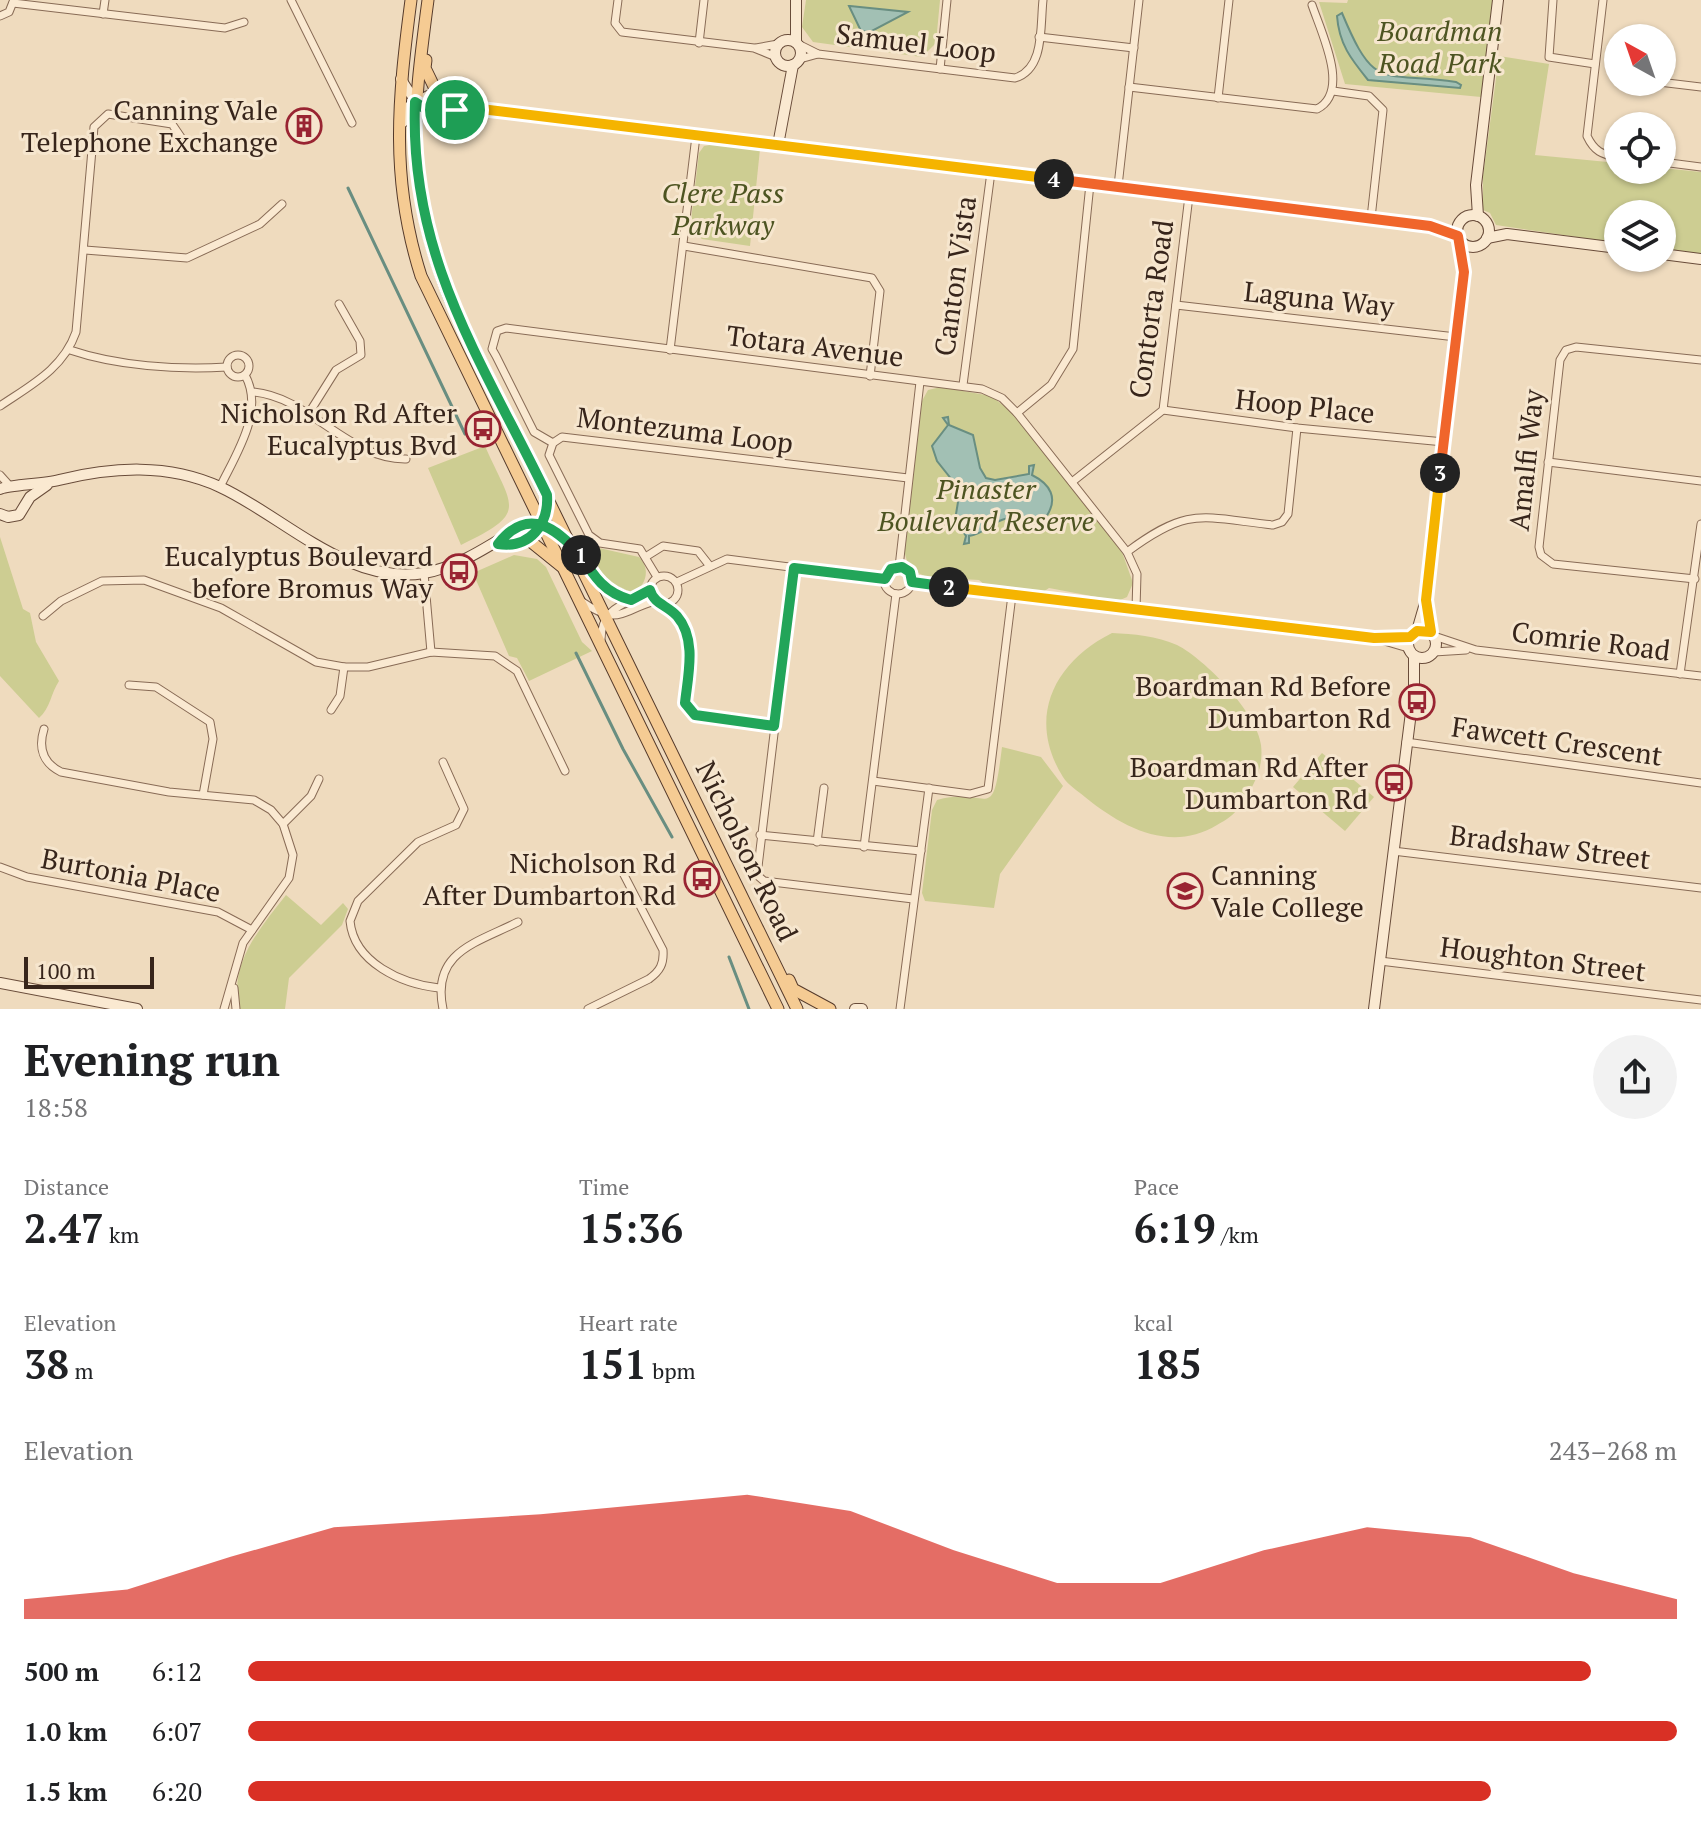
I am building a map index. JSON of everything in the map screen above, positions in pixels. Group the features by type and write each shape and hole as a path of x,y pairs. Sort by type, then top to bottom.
{"main road":[{"name":"Nicholson Road","path":"411,0 401,77 397,148 401,196 412,248 431,301 543,524 778,1009"},
{"name":"Nicholson Road","path":"431,0 415,102 415,162 432,254 450,299 797,1009"},
{"path":"431,0 425,68 440,99"},
{"path":"525,537 564,569"},
{"path":"570,542 583,557 591,574 604,587 631,600"},
{"path":"748,907 765,925 793,989 830,1009"}],"street":[{"path":"103,14 105,0"},
{"path":"291,0 352,123"},
{"path":"618,0 615,23 622,32 754,48 788,62"},
{"path":"699,43 704,0"},
{"path":"778,145 788,62 798,43 793,20 796,0"},
{"path":"940,69 947,0"},
{"name":"Samuel Loop","path":"798,43 818,54 1015,78 1023,75 1036,61 1043,0"},
{"path":"1118,186 1139,0"},
{"path":"1218,98 1229,0"},
{"path":"1374,1009 1414,688 1412,643 1426,600 1464,272 1459,239 1462,220 1476,185 1498,0"},
{"path":"1553,0 1549,57 1595,64"},
{"path":"1603,0 1587,136 1592,148 1604,155"},
{"path":"0,16 9,12 13,2 225,28 244,22"},
{"path":"1129,87 1312,110 1328,102 1334,81 1312,5"},
{"path":"780,42 793,20"},
{"path":"1039,37 1134,48"},
{"path":"754,48 780,42 798,43"},
{"path":"780,42 788,62"},
{"name":"Samuel Loop","path":"788,62 818,54"},
{"path":"401,77 415,102 427,110 481,109"},
{"path":"1676,84 1701,87"},
{"path":"1333,91 1369,96 1383,110 1371,218"},
{"path":"401,196 405,177 404,113 415,102 428,96 481,109 1430,226 1475,247"},
{"path":"0,406 44,376 70,350 76,332 85,250 94,127 108,114 172,124 187,146"},
{"path":"670,350 696,136"},
{"path":"1676,164 1701,167"},
{"name":"Canton Vista","path":"963,385 991,172"},
{"path":"1017,413 1051,385 1073,349 1090,184"},
{"path":"1476,185 1487,238"},
{"name":"Contorta Road","path":"1072,482 1163,410 1189,196"},
{"path":"85,250 187,258 260,224 282,204"},
{"path":"1430,226 1482,219 1507,234"},
{"path":"1464,272 1475,247 1487,238 1507,234 1604,246"},
{"path":"684,246 872,278 880,291 870,376"},
{"path":"1676,256 1701,259"},
{"path":"309,413 336,370 361,355 360,341 339,304"},
{"name":"Laguna Way","path":"1176,305 1456,337"},
{"name":"Totara Avenue","path":"553,443 534,432 492,349 497,331 506,328 870,376 963,385 1002,398 1017,413 1127,552 1137,574 1136,609"},
{"name":"Amalfi Way","path":"1695,579 1546,560 1539,547 1560,360 1566,350 1576,347 1701,360"},
{"path":"70,350 108,360 201,368 227,367"},
{"path":"220,487 248,426 253,392 245,375 249,362 241,355 231,357 227,367"},
{"path":"227,367 232,375 245,375"},
{"path":"899,567 920,382"},
{"path":"253,392 269,394 309,413 377,455 406,459"},
{"name":"Hoop Place","path":"1163,410 1297,428 1444,442"},
{"path":"1127,552 1161,527 1179,519 1199,517 1273,525 1282,522 1288,514 1297,428"},
{"name":"Montezuma Loop","path":"647,556 632,545 600,543 589,535 549,455 553,443 562,437 908,478"},
{"path":"1548,462 1701,481"},
{"path":"9,487 52,482 102,469 157,470 220,487 360,566 392,573 424,573 498,544 527,523 543,524 570,542"},
{"path":"0,475 26,502"},
{"path":"0,514 8,517 19,515 26,502 52,482"},
{"path":"498,544 508,546 534,535 548,511 547,495"},
{"path":"1680,674 1701,524"},
{"path":"657,577 647,556 663,546 698,551 709,565"},
{"path":"677,582 727,559 885,579"},
{"path":"899,567 910,572 912,582 908,590 896,594 887,589 885,579 891,569 899,567"},
{"path":"794,568 757,875 764,881 913,899"},
{"path":"424,573 431,652"},
{"path":"657,577 670,576 677,582"},
{"path":"601,646 606,616 614,607 650,590 657,577"},
{"path":"43,616 61,601 102,581 144,580 221,608 316,662 368,667 431,652 495,656 510,664 521,677 565,771"},
{"path":"677,582 675,599 678,617 690,651 685,703 695,715 774,726"},
{"path":"912,582 1412,643 1430,655"},
{"path":"650,590 655,601"},
{"path":"864,847 896,594"},
{"path":"873,781 970,794 988,789 1012,595"},
{"path":"664,604 675,599"},
{"path":"579,600 606,616 619,617 655,601 664,604 678,617"},
{"path":"1414,688 1430,655 1432,634 1426,600"},
{"path":"1412,643 1432,634"},
{"name":"Comrie Road","path":"1432,634 1476,650"},
{"name":"Comrie Road","path":"1430,655 1476,650 1701,676"},
{"path":"331,710 340,696 344,667"},
{"path":"129,685 156,687 210,722 214,733 203,795"},
{"path":"44,729 43,753 52,766 61,772 254,800 271,810 283,824 293,855 289,878 243,943 224,1009"},
{"name":"Fawcett Crescent","path":"1406,742 1701,783"},
{"path":"439,988 414,985 382,969 357,942 350,921 358,901 418,842 456,825 464,809 443,762"},
{"path":"283,824 311,796 319,779"},
{"path":"817,842 824,788"},
{"path":"900,1009 929,788"},
{"path":"760,835 921,851"},
{"name":"Bradshaw Street","path":"1393,851 1701,888"},
{"name":"Burtonia Place","path":"0,867 27,877 218,912 252,930"},
{"path":"588,1009 649,979 662,965 663,950 623,873"},
{"path":"443,1009 439,988 452,958 466,946 518,922"},
{"name":"Houghton Street","path":"1380,961 1701,1000"},
{"path":"233,982 236,1009"},
{"path":"0,983 137,1009"},
{"path":"855,1009 862,1009"}],"green space":[{"path":"806,0 940,0 936,43 922,57 813,42 802,27"},
{"name":"Boardman Road Park","path":"1348,0 1493,0 1481,97 1345,84 1319,2 1347,3"},
{"path":"1499,56 1549,64 1535,155 1604,162 1604,184 1676,184 1676,169 1701,172 1701,256 1676,252 1676,200 1604,200 1604,241 1496,225 1490,213 1483,210 1483,176"},
{"name":"Clere Pass Parkway","path":"716,144 760,149 750,246 702,239 690,229 699,153 704,146"},
{"name":"Pinaster Boulevard Reserve","path":"941,387 991,396 1012,412 1122,552 1133,583 1127,597 1118,601 1049,588 1043,592 985,585 979,580 927,577 909,569 904,550 922,401 928,390"},
{"path":"485,446 509,506 506,516 498,524 461,545 428,468"},
{"path":"0,537 23,609 30,613 36,642 59,681 39,718 0,676"},
{"path":"590,546 639,557 646,570 640,588 636,592 626,592 611,585 601,572"},
{"path":"514,555 537,559 546,567 582,642 592,651 529,681 517,658 509,656 473,573"},
{"path":"1112,633 1161,639 1189,652 1215,675 1251,718 1261,745 1259,770 1238,809 1217,825 1182,837 1148,833 1115,818 1063,777 1052,755 1047,734 1047,713 1052,694 1075,659"},
{"path":"1002,747 1041,757 1063,786 1000,874 994,908 925,901 922,893 932,810 937,800 955,797 986,799 991,796 999,772"},
{"path":"1322,753 1374,797 1345,831 1293,787"},
{"path":"286,895 321,925 343,903 348,909 342,925 289,978 285,1009 240,1009 237,993 242,962 257,934"}],"shaded area":[{"path":"849,6 908,12 870,32 861,31"},
{"path":"1342,13 1363,56 1373,67 1395,76 1456,82 1461,85 1460,88 1368,80 1343,43 1337,16"},
{"path":"948,417 949,425 973,435 980,468 986,478 995,480 1029,474 1029,466 1034,465 1032,475 1051,492 1052,504 1046,517 1024,524 1009,518 1002,520 969,536 969,543 964,544 966,536 955,520 960,490 937,461 932,446 948,425 943,418"}],"waterway":[{"path":"348,188 465,434"},
{"path":"576,653 623,749 672,837"},
{"path":"729,957 749,1009"}],"place":[{"name":"Canning Vale Telephone Exchange","path":"304,126"},
{"name":"Nicholson Rd After Eucalyptus Bvd","path":"483,429"},
{"name":"Eucalyptus Boulevard before Bromus Way","path":"459,572"},
{"name":"Boardman Rd Before Dumbarton Rd","path":"1417,702"},
{"name":"Boardman Rd After Dumbarton Rd","path":"1394,783"},
{"name":"Nicholson Rd After Dumbarton Rd","path":"702,879"},
{"name":"Canning Vale College","path":"1185,891"}],"route":[{"path":"455,110 427,110 415,102 415,162 427,237 450,299 547,495 546,521 543,524 534,535 508,546 498,544 504,536 527,523 543,524 568,538 583,557 591,574 616,595 631,600 650,590 655,601 664,604 683,626 690,651 685,703 695,715 774,726 794,568 885,579 891,569 902,567 910,572 912,582 1012,595 1374,638 1410,637 1422,630 1431,632 1427,626 1426,600 1464,272 1458,236 1430,226 1118,186 481,109 455,110"}]}
